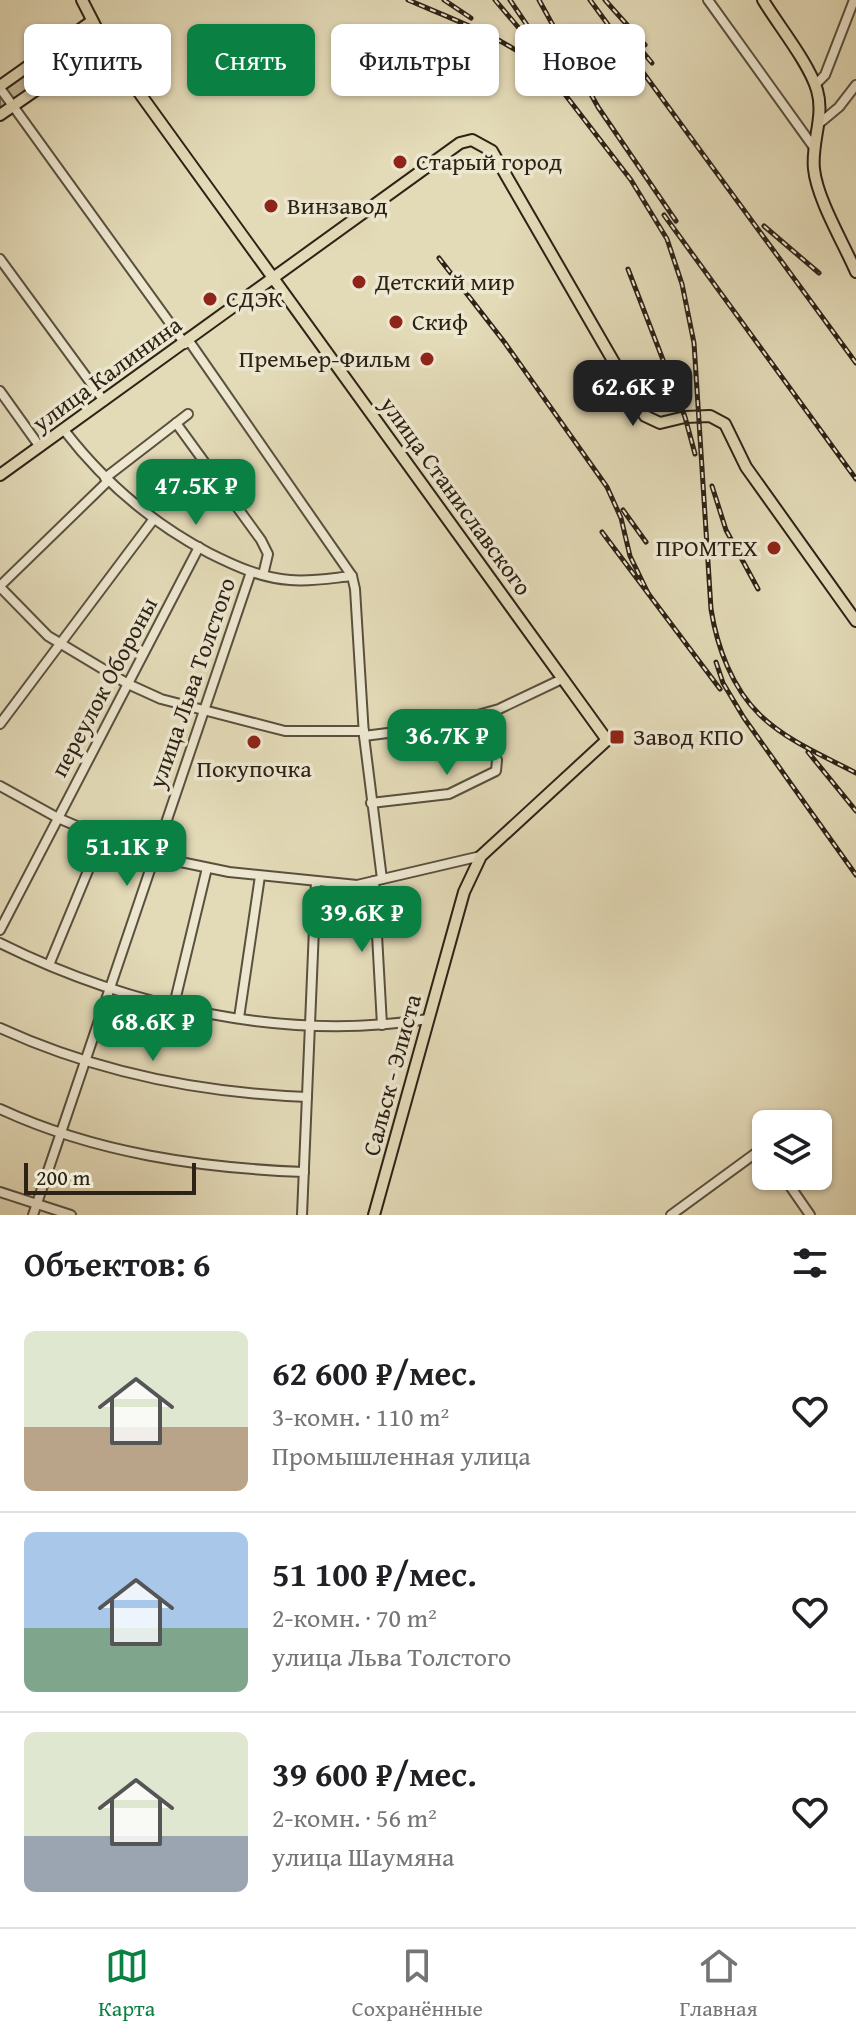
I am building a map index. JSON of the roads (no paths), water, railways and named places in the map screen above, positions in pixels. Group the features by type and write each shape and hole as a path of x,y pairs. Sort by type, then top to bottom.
{"main road":[{"name":"улица Станиславского","path":"82,0 94,24"},
{"path":"763,0 815,85 821,122 814,168 818,188 856,272"},
{"path":"0,87 92,21"},
{"path":"0,115 27,96"},
{"name":"улица Станиславского","path":"143,96 607,740 481,856"},
{"name":"улица Калинина","path":"0,475 460,143 472,140 492,151 645,416 660,423 685,417 710,416 725,424 746,467 856,621"},
{"name":"Сальск - Элиста","path":"374,1215 464,892 481,856"}],"street":[{"path":"708,0 816,150"},
{"path":"815,85 825,75 854,0"},
{"path":"821,122 839,107 856,85"},
{"path":"0,87 187,342 352,576 378,880 382,1025"},
{"path":"0,259 104,401"},
{"path":"0,391 40,447"},
{"path":"188,414 106,479 0,586 48,636 128,684 161,699 285,731 364,734 435,727 499,709 562,679"},
{"path":"176,423 261,540 268,554 263,575"},
{"path":"64,430 87,460 153,520 199,547 263,575 290,580 352,576"},
{"path":"0,724 153,520"},
{"name":"переулок Обороны","path":"0,930 199,547"},
{"name":"улица Льва Толстого","path":"34,1210 251,572"},
{"path":"371,803 449,794 496,771 497,760 473,716"},
{"path":"1,790 102,837 155,855 207,868 260,876 357,885 481,856"},
{"path":"49,965 102,837"},
{"path":"174,1005 207,868"},
{"path":"239,1018 260,876"},
{"path":"302,1215 316,881"},
{"path":"0,943 110,988 239,1018 310,1024 382,1025 428,1019"},
{"path":"0,1028 85,1062 186,1086 307,1097"},
{"path":"0,1109 60,1134 138,1153 191,1163 304,1172"},
{"path":"671,1215 752,1156"},
{"path":"793,1190 810,1215"},
{"path":"0,1192 34,1210 71,1215"}],"railway":[{"path":"408,0 500,41 550,75 631,180 667,239 682,284 694,343 711,609 717,638 734,680 760,715 794,740 856,773"},
{"path":"444,0 471,18"},
{"path":"495,0 515,24"},
{"path":"510,0 526,24"},
{"path":"539,0 598,107 676,221"},
{"path":"590,0 856,363"},
{"path":"605,0 626,24"},
{"path":"645,55 652,63"},
{"path":"664,215 856,479"},
{"path":"764,226 819,273"},
{"path":"439,258 505,343 607,487 621,518 630,556 648,593"},
{"path":"628,269 685,417 695,454"},
{"path":"712,486 726,530 758,589"},
{"path":"623,510 646,542"},
{"path":"602,532 720,689"},
{"path":"716,662 723,683 744,718 856,875"},
{"path":"808,752 856,811"}],"place":[{"name":"Старый город","path":"400,162"},
{"name":"Винзавод","path":"271,206"},
{"name":"Детский мир","path":"359,282"},
{"name":"СДЭК","path":"210,299"},
{"name":"Скиф","path":"396,322"},
{"name":"Премьер-Фильм","path":"427,359"},
{"name":"ПРОМТЕХ","path":"774,548"},
{"name":"Завод КПО","path":"617,737"},
{"name":"Покупочка","path":"254,742"}]}
